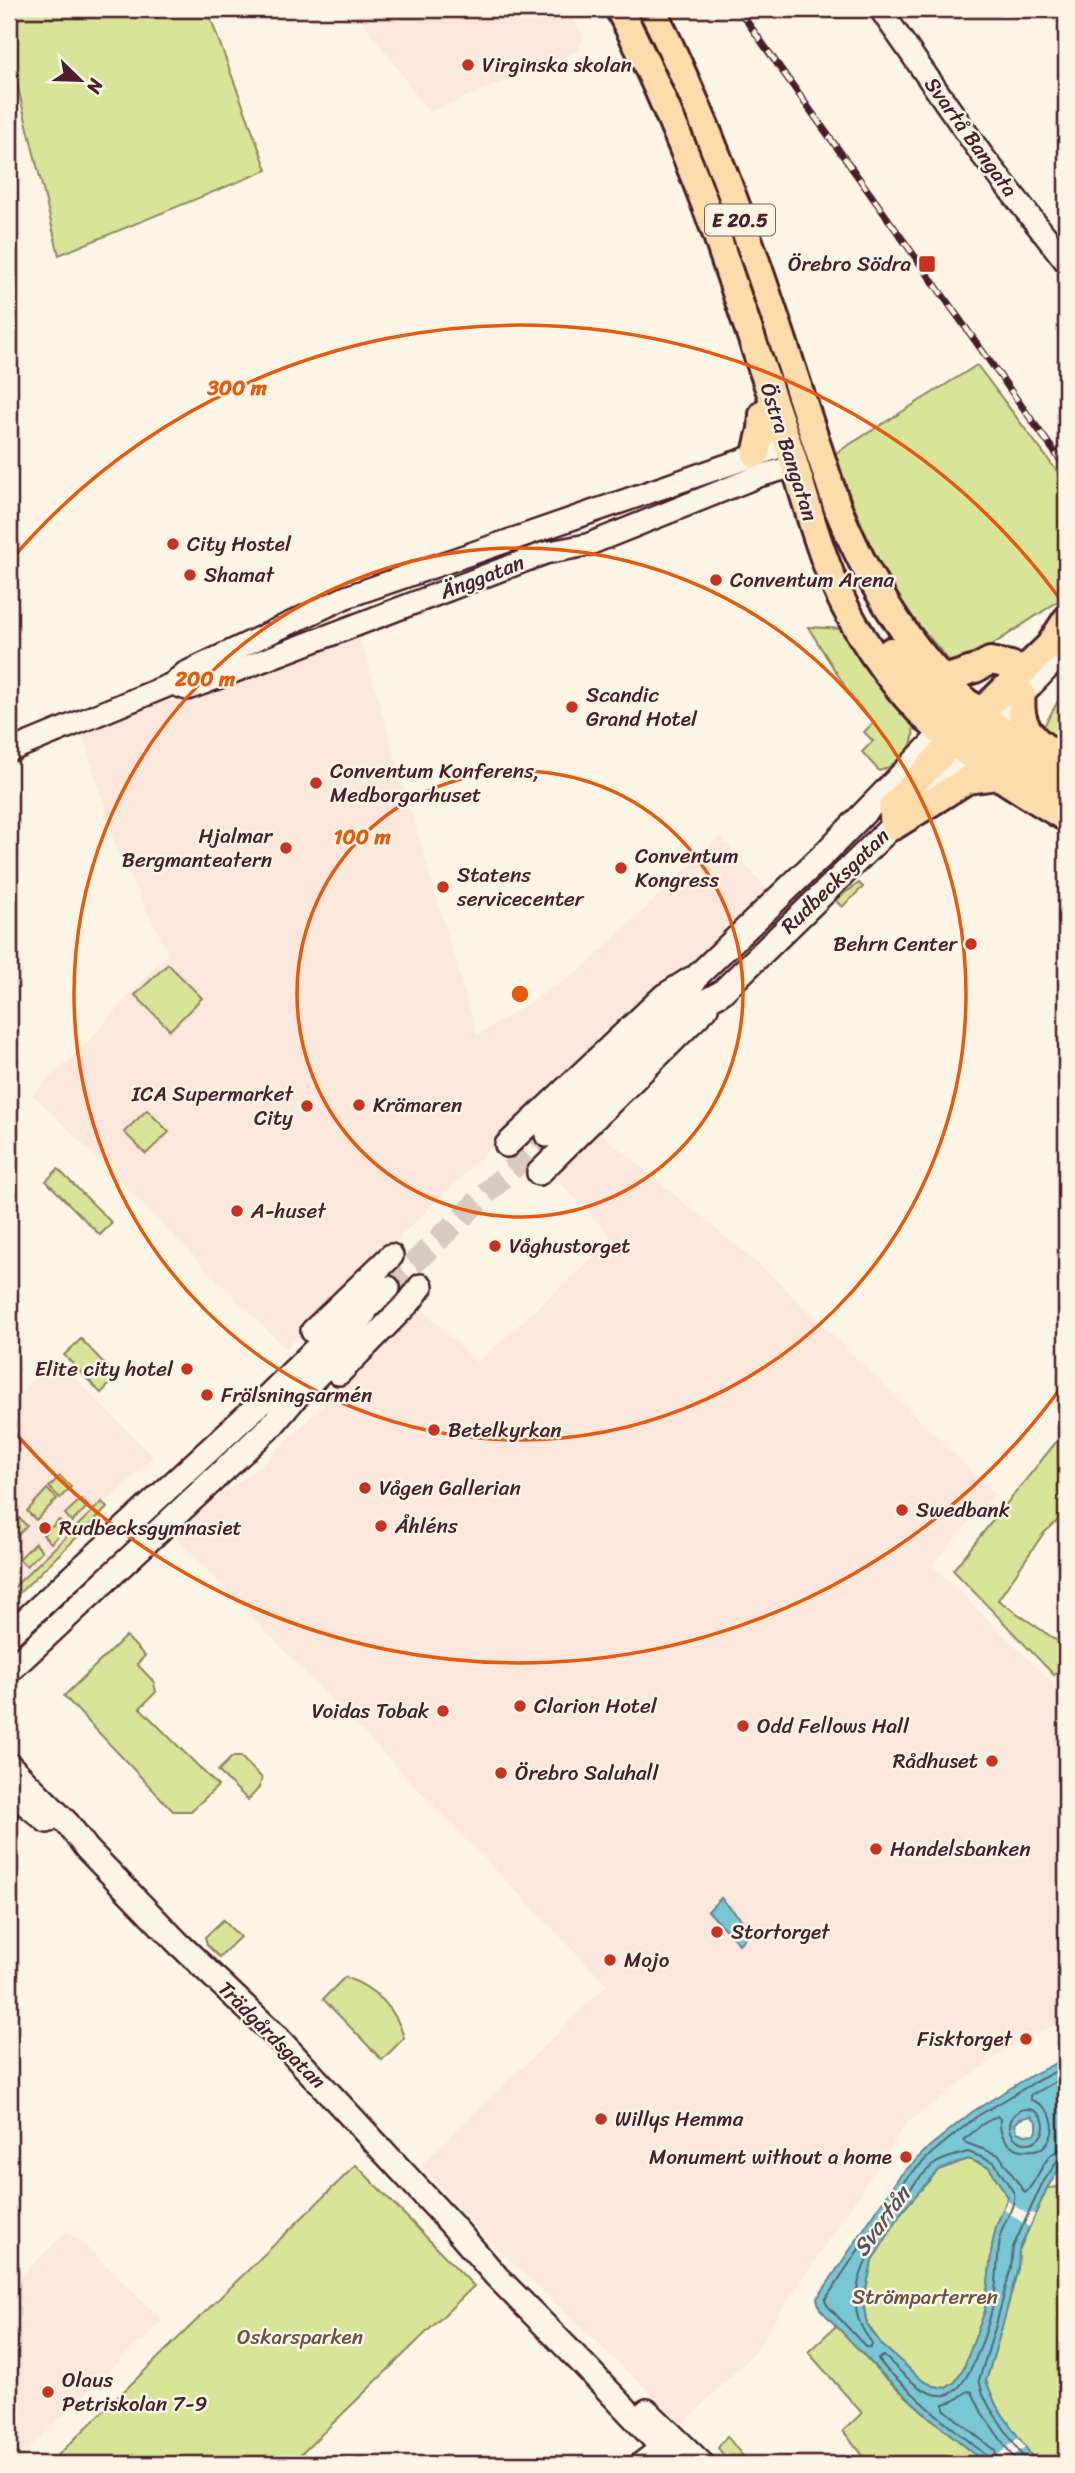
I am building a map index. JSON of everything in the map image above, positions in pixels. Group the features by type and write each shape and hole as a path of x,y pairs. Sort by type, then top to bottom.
{"main road":[{"name":"Östra Bangatan","path":"619,9 644,56 698,184 835,587 852,619 888,674 916,708 1066,772"},
{"name":"Östra Bangatan","path":"652,9 701,118 729,189 855,549 896,620 944,679 967,729 997,776 1066,818"},
{"path":"756,454 763,414 774,404"},
{"path":"791,455 818,449"},
{"path":"997,776 967,779 894,825 892,807 1049,646 1066,620"},
{"path":"967,729 1012,665 1066,620"},
{"path":"967,729 1022,694 1066,648"},
{"path":"944,679 975,670 990,661 1012,665"},
{"path":"1022,694 1020,708 1030,735 1066,765"},
{"path":"967,729 1059,791 1066,791"},
{"name":"Rudbecksgatan","path":"547,1135 665,1022 699,974 967,729"},
{"name":"Rudbecksgatan","path":"665,1022 721,993 894,825"},
{"path":"784,894 803,912"},
{"path":"508,1145 664,996 699,974"},
{"path":"539,1173 721,993"},
{"path":"152,1502 159,1478 391,1256"},
{"path":"273,1424 301,1411 410,1301 421,1286"},
{"path":"9,1635 269,1395 336,1329 369,1306 388,1288"},
{"path":"9,1671 273,1424 340,1353 369,1306"},
{"name":"Trädgårdsgatan","path":"9,1765 68,1824 86,1849"},
{"name":"Trädgårdsgatan","path":"9,1790 86,1849 178,1943 275,2035 452,2225 506,2268 577,2349 679,2456"}],"street":[{"name":"Svartå Bangata","path":"880,9 982,155 1066,262"},
{"name":"Änggatan","path":"9,751 172,684 185,673 346,597 756,454 791,455"},
{"name":"Änggatan","path":"172,684 187,689 545,553 587,545 760,476 791,455"},
{"path":"640,2464 679,2456"}],"shaded area":[{"name":"Virginska skolan","path":"354,9 565,9 584,35 579,50 429,112"},
{"path":"360,638 477,1035 581,970 720,836 771,894 509,1130 286,1349 33,1094 83,1047 168,953 116,847 81,729"},
{"path":"599,1132 768,1272 995,1494 932,1565 1055,1685 1066,1675 1066,2020 1009,2047 906,2124 751,2356 683,2424 476,2228 421,2165 607,1985 173,1535 219,1496 263,1464 422,1309 477,1363 613,1239 553,1175"},
{"name":"Rudbecksgymnasiet","path":"56,1358 153,1457 9,1599 9,1403"},
{"name":"Olaus Petriskolan 7-9","path":"67,2231 163,2320 9,2464 9,2288"}],"green space":[{"path":"9,9 207,9 267,170 59,255 9,52"},
{"path":"977,365 1066,483 1066,596 956,669 889,590 833,455"},
{"path":"808,627 845,629 913,726 909,749 889,767 879,771 862,752 873,741 864,732 874,722 854,701"},
{"path":"1066,687 1066,752 1040,733"},
{"path":"859,883 863,887 842,907 835,900"},
{"path":"168,964 202,998 170,1030 135,995"},
{"path":"147,1110 169,1132 146,1154 124,1132"},
{"path":"58,1169 112,1223 100,1235 46,1181"},
{"path":"81,1339 117,1377 101,1393 64,1355"},
{"path":"1061,1436 1066,1440 1066,1513 1043,1534 998,1600 1066,1647 1066,1663 1054,1675 953,1570"},
{"path":"60,1476 71,1487 60,1498 49,1487"},
{"path":"47,1489 57,1499 36,1520 27,1511"},
{"path":"81,1499 88,1506 72,1522 65,1514"},
{"path":"102,1502 107,1508 9,1603 9,1592"},
{"path":"17,1516 27,1526 16,1537 9,1529 9,1523"},
{"path":"59,1520 67,1527 51,1543 43,1535"},
{"path":"35,1543 42,1551 26,1566 19,1559"},
{"path":"126,1636 145,1656 137,1664 154,1682 156,1692 140,1708 218,1786 191,1811 173,1811 64,1696"},
{"path":"232,1757 241,1757 262,1778 259,1788 248,1800 218,1771"},
{"path":"223,1920 240,1937 219,1957 207,1945 205,1937"},
{"path":"345,1977 375,1993 396,2017 404,2038 382,2060 323,1999"},
{"name":"Strömparterren","path":"968,2159 989,2167 1008,2197 996,2227 985,2311 963,2370 955,2382 946,2388 923,2381 882,2345 867,2324 863,2303 872,2261 903,2210 938,2170"},
{"name":"Oskarsparken","path":"356,2165 474,2286 291,2464 49,2464"},
{"path":"1066,2180 1066,2464 1037,2464 996,2405 986,2381 1018,2268 1019,2250 1047,2188 1061,2187"},
{"path":"837,2325 882,2375 987,2464 870,2464 843,2431 862,2413 808,2352"},
{"path":"727,2436 749,2464 731,2464 718,2448"}],"water":[{"path":"721,1898 752,1931 739,1944 708,1911"},
{"name":"Svartån","path":"1066,2058 1066,2159 1047,2188 1019,2250 1018,2268 986,2381 996,2405 1037,2464 987,2464 882,2374 820,2309 817,2299 899,2177 929,2147 972,2112 1032,2075","holes":["1031,2116 1037,2122 1037,2131 1025,2135 1017,2132 1015,2124 1020,2119","968,2159 989,2167 1008,2197 996,2227 985,2311 963,2370 955,2382 946,2388 923,2381 882,2345 867,2324 863,2303 872,2261 903,2210 938,2170"]}],"pier":[{"path":"1007,2201 1026,2213 1035,2214 1029,2227 1003,2209"},
{"path":"1018,2438 1025,2447 1004,2464 987,2464"}],"tunnel":[{"path":"388,1288 547,1135"}],"railway":[{"path":"738,9 1066,468"}],"place":[{"name":"Virginska skolan","path":"468,65"},
{"name":"Örebro Södra","path":"927,264"},
{"name":"City Hostel","path":"173,544"},
{"name":"Shamat","path":"190,575"},
{"name":"Conventum Arena","path":"716,580"},
{"name":"Scandic Grand Hotel","path":"572,707"},
{"name":"Conventum Konferens, Medborgarhuset","path":"316,783"},
{"name":"Hjalmar Bergmanteatern","path":"286,848"},
{"name":"Conventum Kongress","path":"621,868"},
{"name":"Statens servicecenter","path":"443,887"},
{"name":"Behrn Center","path":"971,944"},
{"name":"Krämaren","path":"359,1105"},
{"name":"ICA Supermarket City","path":"307,1106"},
{"name":"A-huset","path":"237,1211"},
{"name":"Våghustorget","path":"495,1246"},
{"name":"Elite city hotel","path":"187,1369"},
{"name":"Frälsningsarmén","path":"207,1395"},
{"name":"Betelkyrkan","path":"434,1430"},
{"name":"Vågen Gallerian","path":"365,1488"},
{"name":"Swedbank","path":"902,1510"},
{"name":"Åhléns","path":"381,1526"},
{"name":"Rudbecksgymnasiet","path":"45,1528"},
{"name":"Clarion Hotel","path":"520,1706"},
{"name":"Voidas Tobak","path":"443,1711"},
{"name":"Odd Fellows Hall","path":"743,1726"},
{"name":"Rådhuset","path":"992,1761"},
{"name":"Örebro Saluhall","path":"501,1773"},
{"name":"Handelsbanken","path":"876,1849"},
{"name":"Stortorget","path":"717,1932"},
{"name":"Mojo","path":"610,1960"},
{"name":"Fisktorget","path":"1026,2039"},
{"name":"Willys Hemma","path":"601,2119"},
{"name":"Monument without a home","path":"906,2157"},
{"name":"Olaus Petriskolan 7-9","path":"48,2392"}]}
